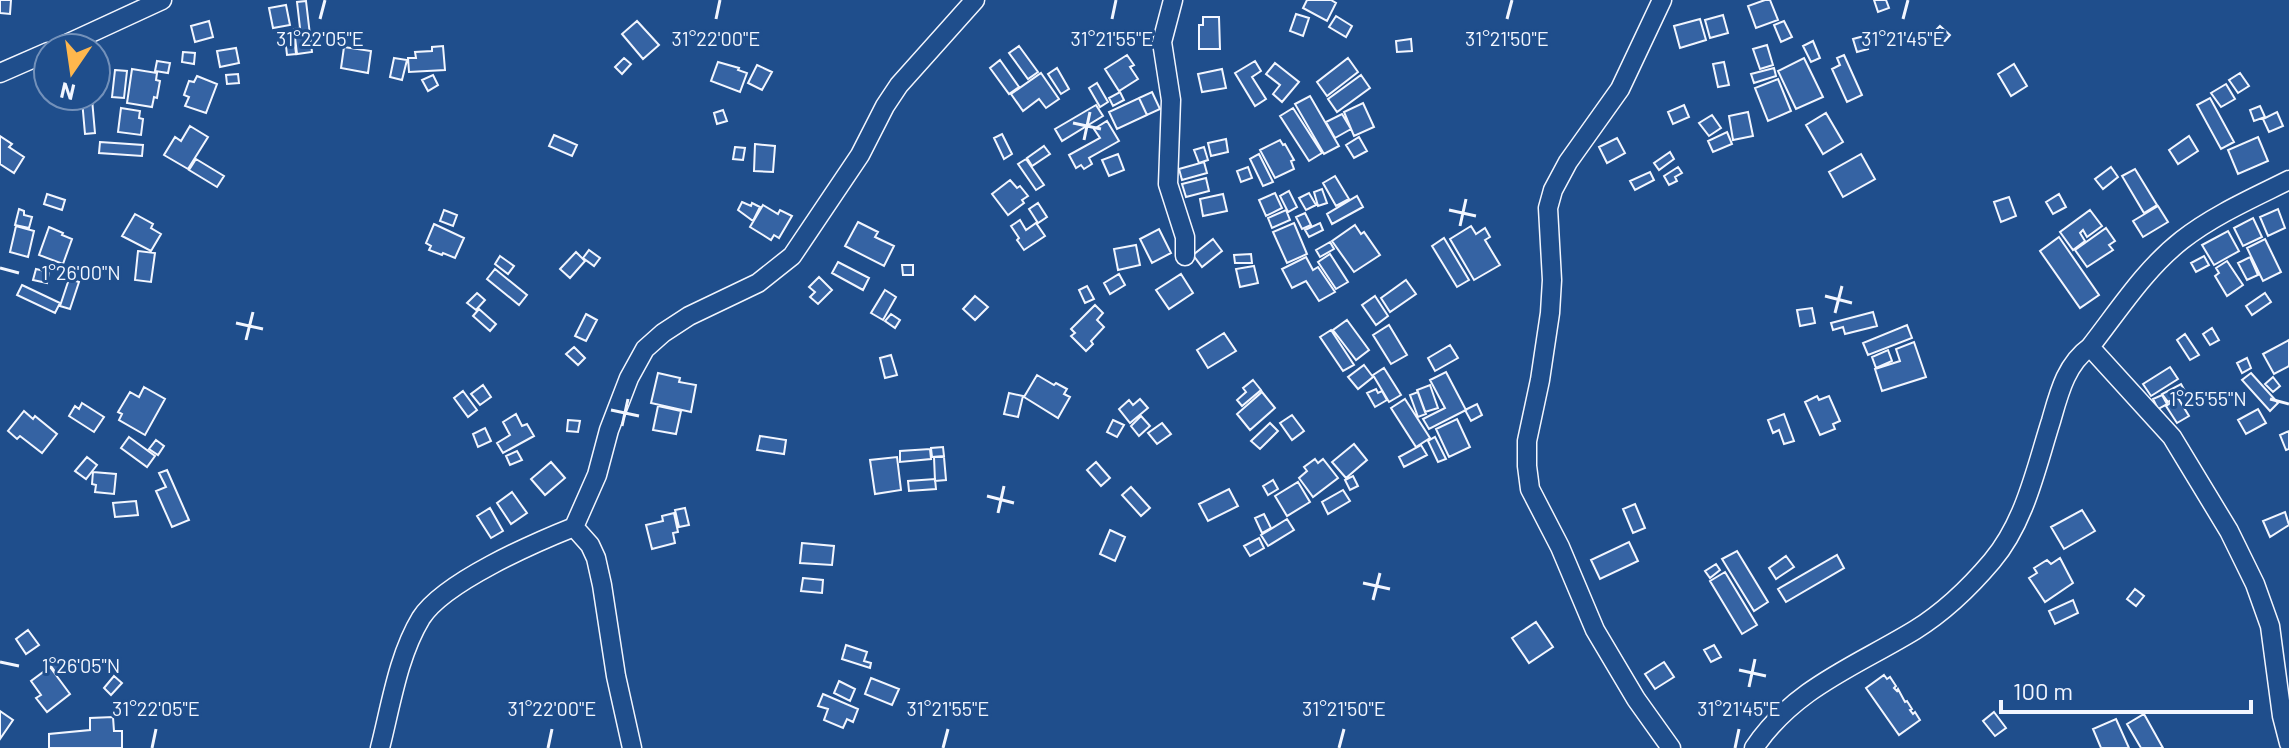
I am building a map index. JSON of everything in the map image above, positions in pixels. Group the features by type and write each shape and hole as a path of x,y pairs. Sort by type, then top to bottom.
{"street":[{"path":"93,32 162,0"},
{"path":"380,748 397,677 410,640 423,616 442,596 466,580 532,544 574,527 597,475 609,430 629,378 645,349 689,316 758,283 792,256 860,155 899,85 975,0"},
{"path":"1173,0 1162,42 1171,100 1168,184 1185,237 1185,256"},
{"path":"1662,0 1620,89 1568,162 1553,190 1548,208 1552,280 1550,313 1527,441 1527,466 1530,489 1560,547 1595,630 1636,699 1671,748"},
{"path":"0,73 32,59"},
{"path":"1754,748 1796,700 1830,677 1917,629 1953,602 1993,560 2019,518 2067,372 2079,355 2090,347 2149,272 2184,238 2289,180"},
{"path":"2090,347 2172,437 2235,544 2255,584 2270,626 2282,716 2289,743"},
{"path":"574,527 590,545 596,558 632,748"}],"building":[{"path":"0,0 11,0 10,14 0,13"},
{"path":"1307,0 1331,0 1336,3 1327,21 1303,8"},
{"path":"1770,0 1778,20 1756,28 1748,6"},
{"path":"1874,0 1886,0 1889,8 1878,12"},
{"path":"306,1 312,52 297,54 294,29 300,28 297,2"},
{"path":"286,5 290,25 273,28 269,8"},
{"path":"1296,14 1309,18 1303,36 1290,31"},
{"path":"1723,15 1728,33 1710,38 1705,20"},
{"path":"1336,16 1352,26 1346,37 1329,27"},
{"path":"1203,17 1219,17 1220,49 1199,49 1199,25 1203,25"},
{"path":"1700,19 1706,40 1680,48 1674,26"},
{"path":"209,21 213,37 195,42 191,26"},
{"path":"637,21 659,45 643,59 622,34"},
{"path":"1784,21 1792,37 1781,42 1774,25"},
{"path":"1940,26 1950,35 1943,43 1933,33"},
{"path":"294,36 296,54 287,55 285,37"},
{"path":"1864,36 1868,49 1857,52 1853,39"},
{"path":"1411,39 1412,51 1397,52 1396,41"},
{"path":"1813,41 1820,58 1811,62 1803,46"},
{"path":"1767,45 1773,65 1760,69 1753,49"},
{"path":"443,46 445,70 409,72 408,58 416,58 415,52 432,51 432,47"},
{"path":"1019,46 1038,72 1028,79 1009,53"},
{"path":"344,47 371,51 368,73 341,68"},
{"path":"236,48 239,63 220,67 217,51"},
{"path":"183,52 195,53 194,64 182,62"},
{"path":"1127,55 1138,79 1119,91 1105,69"},
{"path":"1844,55 1862,95 1847,102 1832,69 1840,65 1837,58"},
{"path":"394,58 407,60 402,80 390,77"},
{"path":"624,58 631,64 622,74 615,67"},
{"path":"1348,58 1358,72 1327,96 1317,82"},
{"path":"1804,58 1823,97 1796,109 1778,71"},
{"path":"1000,60 1019,87 1009,94 990,68"},
{"path":"157,61 170,63 168,73 155,71"},
{"path":"1255,61 1261,71 1252,77 1266,99 1255,106 1235,73"},
{"path":"718,62 747,73 740,92 711,81"},
{"path":"1724,62 1729,85 1718,87 1713,64"},
{"path":"1275,63 1299,82 1282,102 1273,94 1280,85 1266,74"},
{"path":"2014,64 2027,86 2011,96 1998,74"},
{"path":"757,65 772,72 762,90 748,83"},
{"path":"1057,68 1069,89 1061,94 1048,74"},
{"path":"1774,68 1776,76 1754,83 1751,74"},
{"path":"132,69 157,73 156,80 160,81 152,107 127,103"},
{"path":"1222,69 1226,88 1202,92 1198,74"},
{"path":"115,70 127,71 124,98 112,97"},
{"path":"1041,73 1059,99 1046,108 1039,99 1023,111 1011,94"},
{"path":"2240,73 2249,86 2238,93 2229,80"},
{"path":"238,74 239,83 227,84 226,75"},
{"path":"433,75 438,85 428,91 422,80"},
{"path":"1361,75 1370,88 1337,112 1328,99"},
{"path":"197,76 217,84 206,113 185,106 189,97 184,95 189,81 194,82"},
{"path":"1778,79 1791,111 1768,121 1755,88"},
{"path":"1097,83 1108,102 1100,107 1089,88"},
{"path":"2226,84 2235,99 2221,107 2211,93"},
{"path":"1120,92 1124,100 1113,106 1109,98"},
{"path":"1152,92 1160,109 1147,115 1139,98"},
{"path":"1310,96 1339,146 1324,154 1295,104"},
{"path":"1139,98 1147,115 1117,129 1109,112"},
{"path":"2210,98 2234,142 2221,149 2197,105"},
{"path":"1363,103 1374,127 1354,136 1344,112"},
{"path":"1096,105 1103,116 1062,141 1055,129"},
{"path":"1684,105 1689,117 1673,124 1668,112"},
{"path":"2260,106 2265,117 2254,121 2250,110"},
{"path":"121,108 140,111 139,118 143,119 141,135 118,132"},
{"path":"1293,108 1322,153 1309,161 1280,116"},
{"path":"723,110 727,121 717,124 714,113"},
{"path":"83,112 93,112 95,133 85,134"},
{"path":"1748,112 1753,136 1733,140 1729,116"},
{"path":"2277,112 2283,126 2269,132 2263,119"},
{"path":"1826,113 1843,142 1823,154 1806,125"},
{"path":"1342,114 1351,129 1335,138 1326,122"},
{"path":"1712,115 1721,128 1709,136 1699,123"},
{"path":"1107,121 1119,141 1089,158 1092,164 1084,169 1081,165 1076,168 1069,155 1100,138 1094,129"},
{"path":"190,126 208,137 188,169 164,155 175,137 181,141"},
{"path":"1727,132 1732,144 1713,152 1708,141"},
{"path":"1002,134 1012,154 1004,159 994,138"},
{"path":"554,135 577,145 572,156 549,146"},
{"path":"0,136 24,157 14,173 0,164"},
{"path":"2189,136 2198,151 2178,164 2169,150"},
{"path":"1359,137 1367,151 1354,158 1346,145"},
{"path":"2258,137 2268,161 2238,174 2228,150"},
{"path":"1617,138 1625,153 1607,163 1599,147"},
{"path":"1226,139 1228,152 1211,156 1208,143"},
{"path":"1280,140 1294,160 1291,161 1294,169 1275,178 1260,150"},
{"path":"100,142 143,145 142,156 99,153"},
{"path":"755,144 775,146 773,172 754,171"},
{"path":"1044,146 1050,154 1032,166 1027,158"},
{"path":"735,147 745,148 743,160 733,159"},
{"path":"1204,147 1208,160 1199,163 1194,150"},
{"path":"1670,152 1674,159 1659,170 1654,163"},
{"path":"1118,154 1124,170 1109,176 1102,160"},
{"path":"1259,154 1273,182 1263,186 1250,159"},
{"path":"1861,154 1875,179 1843,197 1829,172"},
{"path":"196,159 224,176 217,187 189,170"},
{"path":"1026,159 1044,185 1036,190 1018,164"},
{"path":"1204,162 1207,173 1182,180 1179,169"},
{"path":"1248,167 1252,178 1241,182 1237,171"},
{"path":"1678,167 1682,173 1675,177 1677,181 1669,185 1664,176"},
{"path":"2111,167 2118,177 2103,189 2095,179"},
{"path":"2135,169 2157,205 2144,213 2122,176"},
{"path":"1650,172 1654,180 1635,190 1630,181"},
{"path":"1335,176 1349,199 1336,206 1323,183"},
{"path":"1206,178 1209,191 1186,197 1182,184"},
{"path":"1010,180 1028,196 1008,215 992,194"},
{"path":"1322,189 1327,203 1318,206 1314,192"},
{"path":"1289,191 1297,207 1288,212 1280,196"},
{"path":"1275,193 1282,208 1266,216 1259,200"},
{"path":"1309,193 1316,205 1306,210 1299,198"},
{"path":"47,194 65,200 62,210 44,204"},
{"path":"1223,194 1227,211 1203,216 1200,199"},
{"path":"2059,194 2066,207 2053,214 2046,202"},
{"path":"1357,196 1363,207 1332,224 1327,214"},
{"path":"2009,197 2016,216 2001,222 1994,202"},
{"path":"742,202 760,207 753,221 738,210"},
{"path":"1038,203 1047,217 1038,223 1029,209"},
{"path":"763,205 778,214 780,210 792,216 779,238 774,235 771,240 750,227"},
{"path":"2158,206 2168,222 2143,237 2133,221"},
{"path":"19,209 24,211 24,215 32,217 29,228 15,225"},
{"path":"2278,209 2285,228 2268,236 2260,217"},
{"path":"444,210 457,215 453,226 440,221"},
{"path":"1286,210 1290,220 1272,228 1268,218"},
{"path":"2090,210 2102,226 2087,237 2083,230 2080,233 2085,241 2073,250 2060,232"},
{"path":"1305,213 1311,225 1302,229 1296,217"},
{"path":"135,214 153,224 151,228 161,234 151,251 122,236"},
{"path":"2253,218 2262,237 2243,246 2234,228"},
{"path":"1020,220 1026,230 1036,223 1045,236 1024,250 1011,226"},
{"path":"858,222 878,232 875,237 894,246 884,266 845,246"},
{"path":"1294,223 1307,254 1287,263 1273,232"},
{"path":"1320,223 1323,230 1309,237 1305,230"},
{"path":"434,224 464,238 455,258 429,250 431,246 426,243"},
{"path":"1355,225 1361,234 1364,232 1380,255 1354,272 1332,241"},
{"path":"16,226 34,231 28,257 10,252"},
{"path":"1471,226 1476,234 1485,228 1490,237 1485,240 1500,265 1474,280 1450,239"},
{"path":"49,227 72,239 63,264 39,255"},
{"path":"2106,228 2115,241 2109,245 2113,250 2087,267 2075,250"},
{"path":"1159,229 1171,253 1152,263 1140,239"},
{"path":"2228,231 2239,251 2214,265 2202,245"},
{"path":"2059,237 2099,295 2080,308 2040,251"},
{"path":"1444,238 1469,280 1457,287 1432,246"},
{"path":"1213,239 1222,251 1202,267 1193,255"},
{"path":"2265,239 2281,272 2263,281 2247,248"},
{"path":"1330,242 1334,249 1320,257 1316,250"},
{"path":"1136,245 1140,265 1118,270 1114,249"},
{"path":"589,250 600,258 594,266 583,258"},
{"path":"138,251 155,253 151,282 135,280"},
{"path":"576,252 585,261 570,278 560,269"},
{"path":"1251,254 1252,263 1235,263 1234,255"},
{"path":"1330,254 1348,282 1336,289 1318,262"},
{"path":"500,256 514,266 508,274 495,264"},
{"path":"2204,256 2209,265 2196,272 2191,263"},
{"path":"1306,257 1313,270 1318,267 1335,292 1319,301 1306,281 1292,288 1282,269"},
{"path":"2250,257 2258,275 2247,280 2238,263"},
{"path":"2227,261 2243,285 2227,296 2215,276 2219,273 2216,268"},
{"path":"838,262 869,278 863,290 832,273"},
{"path":"902,265 913,265 913,275 903,275"},
{"path":"1254,266 1258,283 1240,287 1236,269"},
{"path":"36,269 49,272 47,283 33,280"},
{"path":"495,269 527,295 519,305 487,279"},
{"path":"1119,274 1125,285 1110,294 1104,283"},
{"path":"1181,274 1193,293 1169,309 1156,290"},
{"path":"819,277 832,290 818,304 810,297 815,292 809,287"},
{"path":"69,279 79,282 70,309 60,306"},
{"path":"1406,280 1416,294 1390,312 1381,298"},
{"path":"22,285 60,303 55,313 17,295"},
{"path":"1087,286 1094,299 1085,303 1079,290"},
{"path":"885,290 896,297 883,320 871,313"},
{"path":"477,293 485,300 476,310 467,303"},
{"path":"2265,293 2271,302 2252,315 2246,306"},
{"path":"975,296 988,307 975,320 963,309"},
{"path":"1375,296 1388,316 1376,325 1362,305"},
{"path":"1095,305 1103,313 1097,320 1104,327 1086,351 1071,336 1075,333 1071,329"},
{"path":"1812,308 1815,323 1800,326 1797,310"},
{"path":"479,309 496,324 490,331 473,316"},
{"path":"1873,312 1877,326 1845,334 1843,327 1833,330 1831,323"},
{"path":"586,314 597,320 586,341 575,336"},
{"path":"891,314 900,320 895,328 885,321"},
{"path":"1347,320 1369,350 1356,360 1333,330"},
{"path":"1389,325 1407,355 1391,364 1373,335"},
{"path":"1907,325 1912,338 1868,355 1863,343"},
{"path":"2212,328 2219,340 2210,345 2203,334"},
{"path":"1331,330 1354,365 1343,371 1320,337"},
{"path":"1224,333 1236,351 1208,368 1197,350"},
{"path":"2185,334 2199,355 2190,360 2177,340"},
{"path":"2289,340 2289,366 2274,374 2263,354"},
{"path":"1914,342 1926,377 1882,391 1875,369 1900,361 1896,349"},
{"path":"1450,345 1458,358 1435,371 1428,358"},
{"path":"574,347 585,358 578,365 566,354"},
{"path":"1888,350 1892,361 1876,368 1872,357"},
{"path":"891,355 897,375 885,378 880,358"},
{"path":"2247,358 2251,368 2242,373 2237,363"},
{"path":"1364,365 1373,377 1358,389 1348,377"},
{"path":"2170,367 2178,379 2151,396 2143,384"},
{"path":"1384,368 1401,395 1389,402 1373,375"},
{"path":"1446,372 1466,410 1429,429 1423,419 1445,408 1430,380"},
{"path":"658,373 696,385 691,412 651,403"},
{"path":"2251,373 2278,403 2270,411 2242,380"},
{"path":"1037,375 1067,389 1064,394 1070,397 1058,418 1024,397"},
{"path":"2273,377 2280,386 2273,392 2265,384"},
{"path":"1253,380 1261,390 1242,406 1237,400 1246,392 1243,388"},
{"path":"2181,384 2186,393 2168,402 2162,394"},
{"path":"483,385 491,397 480,405 471,394"},
{"path":"1430,385 1438,408 1425,412 1417,390"},
{"path":"144,387 165,399 145,435 119,420 122,414 118,412 130,392 139,397"},
{"path":"1376,389 1378,393 1382,391 1387,400 1375,407 1367,393"},
{"path":"463,391 477,410 468,417 454,398"},
{"path":"1262,392 1275,408 1250,430 1237,414"},
{"path":"1418,392 1426,414 1418,417 1410,395"},
{"path":"1009,393 1023,396 1018,417 1004,414"},
{"path":"2162,395 2167,404 2158,409 2153,399"},
{"path":"1817,396 1819,400 1829,396 1840,421 1833,424 1835,429 1820,435 1805,402"},
{"path":"2178,398 2189,416 2177,423 2166,406"},
{"path":"1140,399 1148,408 1130,423 1119,409 1129,400 1133,405"},
{"path":"1405,399 1430,438 1416,447 1391,408"},
{"path":"82,403 104,417 94,432 69,416 75,406 79,409"},
{"path":"1477,404 1482,415 1471,421 1465,410"},
{"path":"658,406 681,411 676,434 653,430"},
{"path":"2258,409 2266,423 2246,434 2238,420"},
{"path":"24,411 57,434 42,453 8,431"},
{"path":"516,414 522,426 527,424 534,436 503,453 497,443 510,435 503,422"},
{"path":"1784,414 1794,441 1784,444 1779,430 1773,433 1768,420"},
{"path":"1292,415 1304,431 1292,440 1280,423"},
{"path":"1141,416 1150,426 1139,436 1131,426"},
{"path":"1457,419 1470,447 1449,457 1436,429"},
{"path":"568,420 580,421 578,432 567,431"},
{"path":"1113,420 1124,425 1117,437 1107,432"},
{"path":"1162,423 1171,434 1157,444 1148,433"},
{"path":"1270,423 1278,431 1260,449 1251,441"},
{"path":"485,428 491,441 478,447 473,434"},
{"path":"2289,431 2289,449 2286,450 2280,435"},
{"path":"760,436 786,440 784,454 757,450"},
{"path":"129,437 155,456 147,467 121,448"},
{"path":"1435,437 1446,459 1438,462 1428,441"},
{"path":"156,440 164,446 158,455 149,449"},
{"path":"1354,444 1367,460 1346,478 1332,462"},
{"path":"1421,445 1427,455 1404,467 1399,457"},
{"path":"943,447 944,456 932,457 931,448"},
{"path":"930,449 931,459 900,462 900,451"},
{"path":"517,451 522,460 510,465 506,456"},
{"path":"87,457 97,465 86,479 75,471"},
{"path":"897,457 901,490 875,494 870,460"},
{"path":"934,457 944,457 946,480 935,481"},
{"path":"1315,459 1318,463 1323,459 1338,478 1313,497 1299,478 1307,471 1304,467"},
{"path":"551,462 565,478 545,495 531,479"},
{"path":"1096,462 1110,478 1101,486 1087,470"},
{"path":"167,470 189,520 172,527 156,491 166,487 159,473"},
{"path":"93,472 116,474 114,494 95,492"},
{"path":"1353,476 1358,486 1350,490 1345,480"},
{"path":"935,479 936,489 909,491 908,481"},
{"path":"1273,480 1278,489 1268,495 1263,486"},
{"path":"1298,482 1310,502 1287,516 1275,496"},
{"path":"1131,487 1150,508 1141,516 1122,495"},
{"path":"1229,489 1238,506 1208,521 1199,504"},
{"path":"1343,490 1350,501 1328,514 1322,502"},
{"path":"512,492 527,513 511,524 497,503"},
{"path":"136,501 138,515 115,517 113,503"},
{"path":"1635,504 1645,528 1633,533 1623,509"},
{"path":"490,508 503,531 491,538 477,516"},
{"path":"685,508 689,525 679,527 675,510"},
{"path":"2082,510 2095,531 2064,549 2051,527"},
{"path":"2285,512 2289,525 2270,537 2263,521"},
{"path":"674,513 678,532 673,533 675,543 652,549 646,525 663,521 662,516"},
{"path":"1264,514 1271,528 1262,533 1255,518"},
{"path":"1287,519 1294,530 1268,546 1261,535"},
{"path":"1110,530 1125,537 1115,561 1100,554"},
{"path":"1259,538 1264,548 1250,556 1244,546"},
{"path":"1629,542 1638,561 1600,579 1591,560"},
{"path":"802,543 834,546 832,565 800,563"},
{"path":"1737,551 1768,602 1754,611 1722,559"},
{"path":"1837,555 1844,568 1786,602 1778,589"},
{"path":"1786,556 1794,567 1776,579 1769,568"},
{"path":"2060,558 2073,583 2045,602 2029,578 2037,573 2034,568 2047,560 2051,564"},
{"path":"1716,564 1720,570 1710,578 1705,571"},
{"path":"1725,572 1757,625 1742,634 1710,581"},
{"path":"803,578 823,580 822,593 801,591"},
{"path":"2135,589 2144,596 2136,606 2127,599"},
{"path":"2073,600 2078,613 2055,624 2049,611"},
{"path":"1536,622 1553,647 1529,663 1512,638"},
{"path":"28,630 39,645 26,654 16,639"},
{"path":"846,645 867,652 864,661 871,663 870,668 842,659"},
{"path":"1714,645 1721,657 1711,662 1704,650"},
{"path":"60,659 66,665 56,673 51,666"},
{"path":"1664,662 1674,677 1655,689 1645,674"},
{"path":"50,667 70,694 47,712 36,698 41,695 31,681"},
{"path":"1884,675 1887,679 1890,677 1896,686 1894,688 1898,689 1920,720 1899,735 1866,688"},
{"path":"114,676 122,683 111,695 104,688"},
{"path":"871,678 899,689 892,705 865,694"},
{"path":"839,681 855,689 850,701 834,693"},
{"path":"823,694 858,709 853,722 847,719 843,728 824,720 828,709 818,706"},
{"path":"0,711 13,720 0,739"},
{"path":"1994,712 2006,728 1995,736 1983,721"},
{"path":"2144,714 2163,748 2141,748 2127,724"},
{"path":"113,717 114,731 122,731 122,748 49,748 49,734 90,730 90,718"},
{"path":"2116,719 2129,748 2101,748 2093,729"}]}
